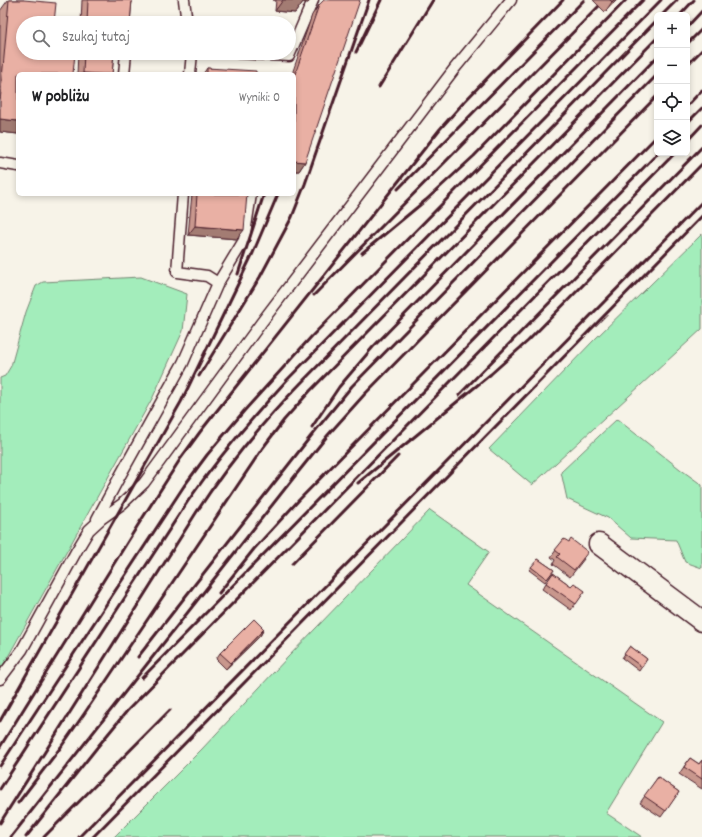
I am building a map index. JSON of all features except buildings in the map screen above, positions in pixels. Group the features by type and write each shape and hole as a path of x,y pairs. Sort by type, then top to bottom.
{"street":[{"path":"599,544 702,621"}],"lane":[{"path":"184,0 187,16"},
{"path":"296,40 313,0"},
{"path":"94,524 122,504 144,482 266,317 455,68 511,0"},
{"path":"124,72 125,60"},
{"path":"190,72 191,60"},
{"path":"0,163 16,166"},
{"path":"183,196 177,272 207,276 218,283"},
{"path":"0,679 22,650 183,363 218,283 244,240 251,196"}],"green space":[{"path":"702,234 702,329 532,485 489,449 594,340"},
{"path":"141,277 187,294 183,331 153,397 0,671 0,378 5,376 11,366 26,312 36,286 43,282"},
{"path":"617,419 702,485 702,568 685,562 676,540 631,538 608,518 567,499 561,472"},
{"path":"430,510 489,552 466,585 662,722 606,813 642,837 114,837 202,749 288,657"}],"railway":[{"path":"199,376 260,277 292,217 305,184 369,0"},
{"path":"356,52 381,0"},
{"path":"379,87 433,0"},
{"path":"0,747 138,525 181,458 200,432 440,129 465,101 563,0"},
{"path":"398,189 584,0"},
{"path":"362,253 426,200 474,156 626,0"},
{"path":"0,766 184,486 207,455 244,411 312,336 643,0"},
{"path":"0,789 188,501 235,439 286,381 661,0"},
{"path":"665,12 677,0"},
{"path":"683,12 694,0"},
{"path":"314,295 599,6"},
{"path":"690,24 702,11"},
{"path":"0,823 196,513 220,478 272,413 654,23"},
{"path":"690,41 702,29"},
{"path":"18,803 84,714 262,449 284,420 310,391 654,41"},
{"path":"690,62 702,50"},
{"path":"312,427 339,387 373,347 654,60"},
{"path":"138,657 352,386 654,78"},
{"path":"690,103 702,90"},
{"path":"11,837 328,435 364,395 654,99"},
{"path":"690,120 702,108"},
{"path":"690,138 702,125"},
{"path":"219,593 254,549 299,500 654,139"},
{"path":"459,395 702,147"},
{"path":"142,678 655,156"},
{"path":"26,837 127,711 672,156"},
{"path":"358,483 491,374 528,341 702,164"},
{"path":"238,274 263,196"},
{"path":"0,721 181,402 253,253 277,196"},
{"path":"79,837 702,202"},
{"path":"93,837 702,216"},
{"path":"292,564 398,456"},
{"path":"44,837 170,710"}]}
